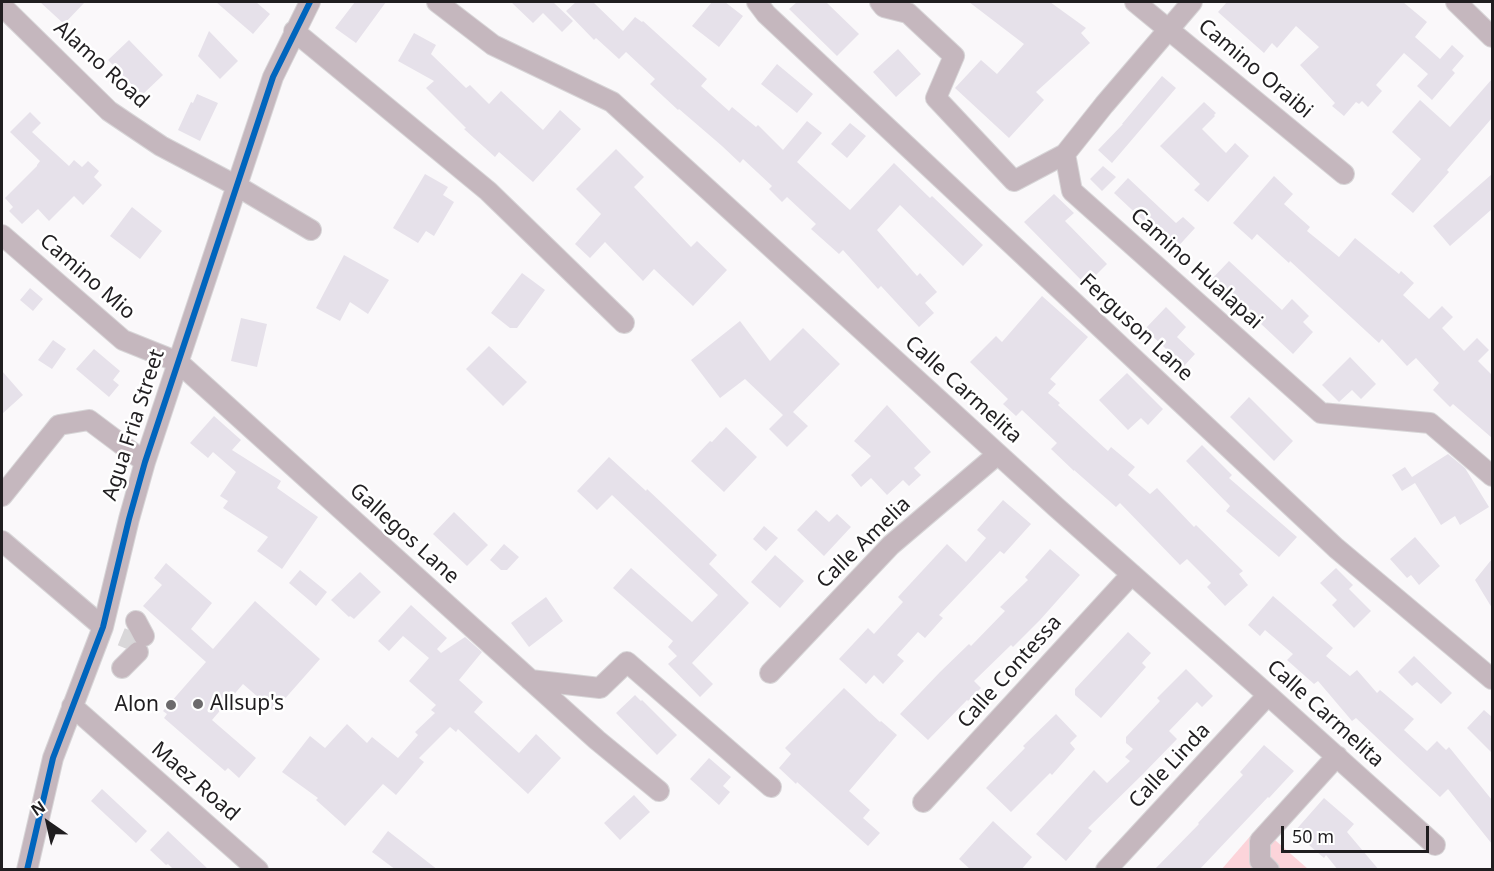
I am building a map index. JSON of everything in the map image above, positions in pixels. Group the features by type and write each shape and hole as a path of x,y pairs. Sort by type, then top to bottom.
{"street":[{"name":"Agua Fria Street","path":"27,870 53,759 103,627 145,462 273,77 310,2"},
{"name":"Calle Carmelita","path":"437,2 494,45 612,102 1056,507 1435,845"},
{"name":"Ferguson Lane","path":"757,2 766,14 1336,548 1492,679"},
{"path":"880,2 884,6 908,13 954,56 936,98 1014,180 1065,154 1192,2"},
{"name":"Camino Oraibi","path":"1135,2 1344,174"},
{"path":"1456,2 1492,37"},
{"name":"Alamo Road","path":"2,6 109,111 161,147 237,186 311,230"},
{"path":"294,31 488,191 624,323"},
{"name":"Camino Hualapai","path":"1065,154 1072,191 1321,413 1430,423 1492,476"},
{"name":"Camino Mio","path":"2,235 123,340 178,362"},
{"name":"Gallegos Lane","path":"178,362 597,741 659,791"},
{"path":"2,496 58,425 88,420 145,462"},
{"name":"Calle Amelia","path":"770,673 891,545 998,454"},
{"path":"2,541 103,627"},
{"name":"Calle Contessa","path":"923,802 1132,573"},
{"path":"530,680 600,688 627,662 771,787"},
{"name":"Calle Linda","path":"1106,870 1268,695"},
{"name":"Maez Road","path":"72,706 258,870"},
{"path":"1269,870 1260,861 1260,841 1337,756"}],"shaded area":[{"path":"1259,826 1308,869 1221,870"}],"building":[{"path":"40,2 85,2 64,24"},
{"path":"216,2 256,2 270,14 253,34"},
{"path":"355,2 386,2 356,43 335,28"},
{"path":"511,2 553,2 573,21 562,32 543,13 533,23"},
{"path":"576,2 593,2 623,31 635,17 643,21 707,79 701,86 729,111 732,107 756,127 758,125 783,150 807,121 822,133 797,162 850,210 894,163 930,198 932,196 983,245 963,266 900,205 877,230 917,276 920,273 937,292 925,303 934,313 919,327 881,286 878,289 843,250 839,254 811,229 816,224 787,197 782,202 769,189 772,186 743,159 740,163 650,84 655,79 626,52 619,59 596,38 594,40 566,11"},
{"path":"712,2 725,2 743,16 719,47 692,26"},
{"path":"797,2 826,2 859,34 837,56 789,9"},
{"path":"969,2 1050,2 1086,28 1081,33 1090,43 1036,92 1044,100 1009,138 955,88 981,60 997,74 1024,44"},
{"path":"1227,2 1403,2 1427,22 1415,37 1440,59 1452,45 1464,56 1452,70 1455,73 1432,100 1417,86 1428,74 1404,53 1376,85 1382,91 1368,107 1362,101 1359,104 1356,102 1344,116 1332,106 1335,103 1300,65 1319,47 1296,26 1277,48 1272,43 1264,53 1218,12"},
{"path":"209,31 238,61 220,79 198,56"},
{"path":"414,33 436,45 431,54 466,88 470,85 489,104 501,91 543,130 560,110 581,129 533,182 499,152 495,157 464,129 466,128 426,88 434,81 398,61"},
{"path":"129,40 163,75 142,95 108,60"},
{"path":"898,49 921,74 896,97 873,72"},
{"path":"777,64 813,94 797,113 761,84"},
{"path":"1162,76 1176,88 1112,163 1098,150 1123,124"},
{"path":"1492,79 1492,118 1413,213 1391,194 1421,159 1392,132 1420,100 1450,127"},
{"path":"197,94 218,103 200,141 178,130"},
{"path":"1204,102 1216,113 1202,129 1226,153 1235,143 1249,156 1208,202 1194,190 1200,184 1160,146"},
{"path":"30,112 41,123 32,132 69,166 74,160 82,167 88,161 99,171 94,177 102,185 83,205 74,196 49,221 38,209 22,224 9,211 13,207 5,198 40,161 10,132"},
{"path":"850,123 866,136 847,158 831,144"},
{"path":"616,149 644,177 634,187 691,247 697,241 727,270 693,306 654,269 643,281 605,242 590,258 575,244 601,214 576,189"},
{"path":"1103,166 1116,177 1102,191 1090,179"},
{"path":"425,174 448,187 443,195 454,202 434,236 426,231 418,243 393,228"},
{"path":"1492,174 1492,209 1450,246 1433,226"},
{"path":"1274,176 1293,194 1284,204 1310,227 1307,231 1339,257 1355,238 1399,274 1401,271 1414,283 1403,295 1429,319 1442,306 1453,317 1442,328 1464,351 1477,338 1489,350 1478,361 1492,375 1492,438 1453,404 1450,407 1433,390 1439,383 1416,358 1407,366 1382,339 1379,343 1290,261 1289,263 1257,234 1252,240 1233,223"},
{"path":"1128,178 1176,223 1183,217 1195,228 1173,252 1160,240 1162,238 1114,193"},
{"path":"1054,194 1074,213 1065,221 1107,264 1086,285 1024,222"},
{"path":"132,207 162,231 140,259 110,236"},
{"path":"344,255 389,280 368,314 350,302 340,321 316,308"},
{"path":"1229,261 1282,310 1292,299 1309,316 1303,322 1313,332 1293,354 1225,290 1221,294 1209,282"},
{"path":"522,273 545,290 517,328 510,328 491,313"},
{"path":"30,288 43,299 33,311 20,300"},
{"path":"1042,296 1088,337 1050,379 1056,384 1048,393 1108,451 1111,447 1135,467 1128,475 1150,494 1157,488 1194,527 1196,525 1243,571 1239,574 1248,585 1225,606 1207,587 1211,583 1187,559 1180,565 1120,503 1116,507 1074,471 1051,449 1057,443 1022,410 1016,416 1003,404 1008,399 970,362 996,336 1002,342"},
{"path":"1166,307 1186,327 1177,337 1195,354 1184,366 1145,329"},
{"path":"241,318 267,324 257,367 231,361"},
{"path":"740,321 770,361 803,328 840,364 793,412 808,426 787,447 769,429 783,415 745,379 720,398 691,360"},
{"path":"53,340 66,349 52,369 38,360"},
{"path":"489,346 527,382 503,406 466,369"},
{"path":"94,349 120,371 113,380 119,385 109,397 76,369"},
{"path":"1350,357 1376,384 1361,399 1352,390 1339,402 1322,385"},
{"path":"2,371 23,395 2,414"},
{"path":"1127,373 1163,409 1148,425 1141,418 1128,430 1099,400"},
{"path":"1249,397 1293,441 1274,461 1230,417"},
{"path":"887,405 931,452 914,468 921,475 909,486 903,480 887,495 871,478 861,487 851,475 871,456 854,441"},
{"path":"214,416 241,440 232,450 281,481 277,488 318,517 282,569 257,551 268,537 223,508 228,501 220,496 236,472 213,452 208,458 190,443"},
{"path":"726,427 757,457 724,492 691,461"},
{"path":"1202,445 1232,475 1229,478 1297,537 1279,557 1226,511 1230,506 1186,461"},
{"path":"1448,454 1465,468 1489,507 1460,525 1455,516 1441,525 1415,483 1402,491 1392,475 1405,467 1412,477"},
{"path":"609,457 646,491 647,489 717,555 709,564 749,603 692,663 713,684 700,697 668,664 677,656 668,647 673,641 613,588 631,568 692,622 718,595 612,495 597,510 577,491"},
{"path":"1003,500 1031,524 1004,554 1000,551 939,615 943,618 925,638 918,632 897,655 904,661 883,684 874,675 866,684 839,659 868,628 874,634 903,602 898,597 947,544 966,562 986,538 977,530"},
{"path":"816,510 829,522 837,514 851,527 824,556 797,530"},
{"path":"454,512 488,545 467,566 433,534"},
{"path":"764,526 778,538 766,551 753,539"},
{"path":"1415,537 1440,566 1419,585 1411,575 1407,578 1390,559"},
{"path":"504,544 519,557 507,570 501,570 490,560"},
{"path":"1050,549 1080,575 1013,647 1011,645 974,681 981,688 928,740 900,714 940,672 969,644 971,646 1005,611 1000,607 1028,580 1025,577"},
{"path":"775,555 804,581 780,608 751,582"},
{"path":"1492,559 1492,608 1475,580"},
{"path":"166,563 212,603 191,629 213,649 255,601 320,659 274,711 243,684 212,720 256,758 239,778 228,768 225,771 164,718 167,714 163,711 206,662 143,606 162,585 154,578"},
{"path":"1336,568 1353,585 1349,589 1371,611 1354,628 1332,605 1337,600 1320,583"},
{"path":"300,570 327,592 316,606 289,583"},
{"path":"360,572 381,592 354,619 331,600"},
{"path":"1273,596 1333,648 1326,656 1350,676 1357,670 1377,693 1380,690 1414,719 1404,730 1427,751 1437,741 1446,750 1449,747 1492,800 1492,844 1448,789 1440,797 1356,718 1352,721 1318,681 1314,684 1287,660 1293,654 1265,630 1260,636 1248,625"},
{"path":"546,597 563,621 529,647 511,623"},
{"path":"411,605 447,638 437,649 441,653 465,637 482,652 459,680 483,702 474,712 519,753 536,734 561,758 528,794 458,729 456,732 450,727 419,758 424,762 396,795 383,784 345,826 316,800 318,798 282,772 310,736 325,748 347,724 367,743 372,737 398,758 418,735 415,732 435,713 431,710 436,705 409,681 429,658 403,636 389,651 378,641"},
{"path":"1128,632 1151,653 1142,663 1146,667 1101,718 1075,695 1075,689"},
{"path":"1414,656 1452,693 1441,704 1417,682 1412,686 1398,672"},
{"path":"1186,669 1213,696 1202,707 1197,702 1169,731 1177,739 1088,828 1092,831 1066,861 1036,834 1094,770 1107,783 1130,761 1125,757 1133,749 1126,743 1126,737 1160,701 1157,698"},
{"path":"844,688 897,735 849,791 870,810 863,818 880,833 868,846 779,768 791,754 785,748"},
{"path":"635,695 677,735 657,755 616,713"},
{"path":"1484,710 1492,717 1492,753 1467,728"},
{"path":"1056,714 1077,736 1070,743 1075,749 1052,775 1050,773 1011,812 986,788 1025,748 1023,746"},
{"path":"1264,745 1294,771 1199,870 1154,870 1243,775 1240,772"},
{"path":"709,758 731,777 723,786 730,792 719,805 690,779"},
{"path":"102,789 147,831 136,843 91,801"},
{"path":"634,795 650,812 620,840 604,823"},
{"path":"1324,798 1354,824 1347,832 1379,870 1338,870 1326,855 1324,858 1294,832"},
{"path":"993,821 1032,857 1021,870 971,870 959,859"},
{"path":"168,831 209,870 174,870 150,850"},
{"path":"388,831 438,870 396,870 372,852"}],"tunnel":[{"path":"127,649 134,632"}],"transit line":[{"path":"27,870 53,758 103,627 145,462 273,77 310,2"}],"place":[{"name":"Allsup's","path":"198,704"},
{"name":"Alon","path":"171,705"}]}
